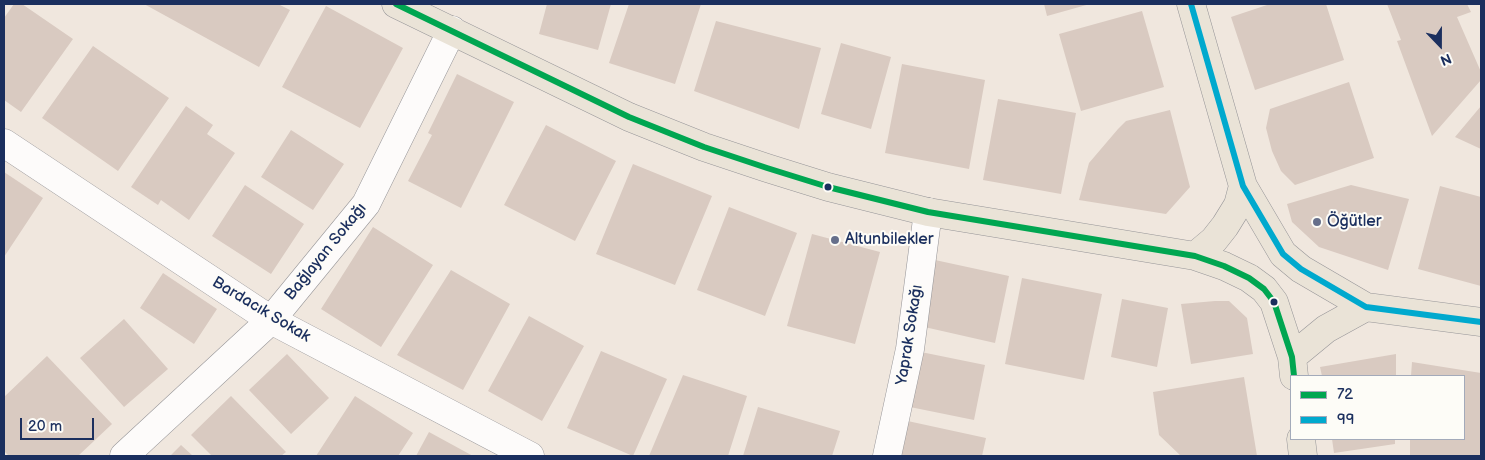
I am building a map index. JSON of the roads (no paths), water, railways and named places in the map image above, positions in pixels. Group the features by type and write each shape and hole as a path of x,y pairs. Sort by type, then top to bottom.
{"main road":[{"path":"396,4 629,116 704,147 828,187 928,212 1194,256 1249,278 1264,289 1274,302 1280,317 1293,367"},
{"path":"1191,4 1242,186 1283,254 1301,269 1366,307 1481,322"},
{"path":"1194,256 1214,240 1226,226 1238,205 1242,186"},
{"path":"1293,367 1309,341 1326,329 1366,307"},
{"path":"1301,440 1303,456"}],"street":[{"name":"Bağlayan Sokağı","path":"124,456 271,320 366,204 452,30"},
{"name":"Bardacık Sokak","path":"4,143 271,320 530,456"},
{"name":"Yaprak Sokağı","path":"887,456 910,349 928,212"}],"place":[{"name":"Öğütler","path":"1317,222"},
{"name":"Altunbilekler","path":"835,240"}]}
